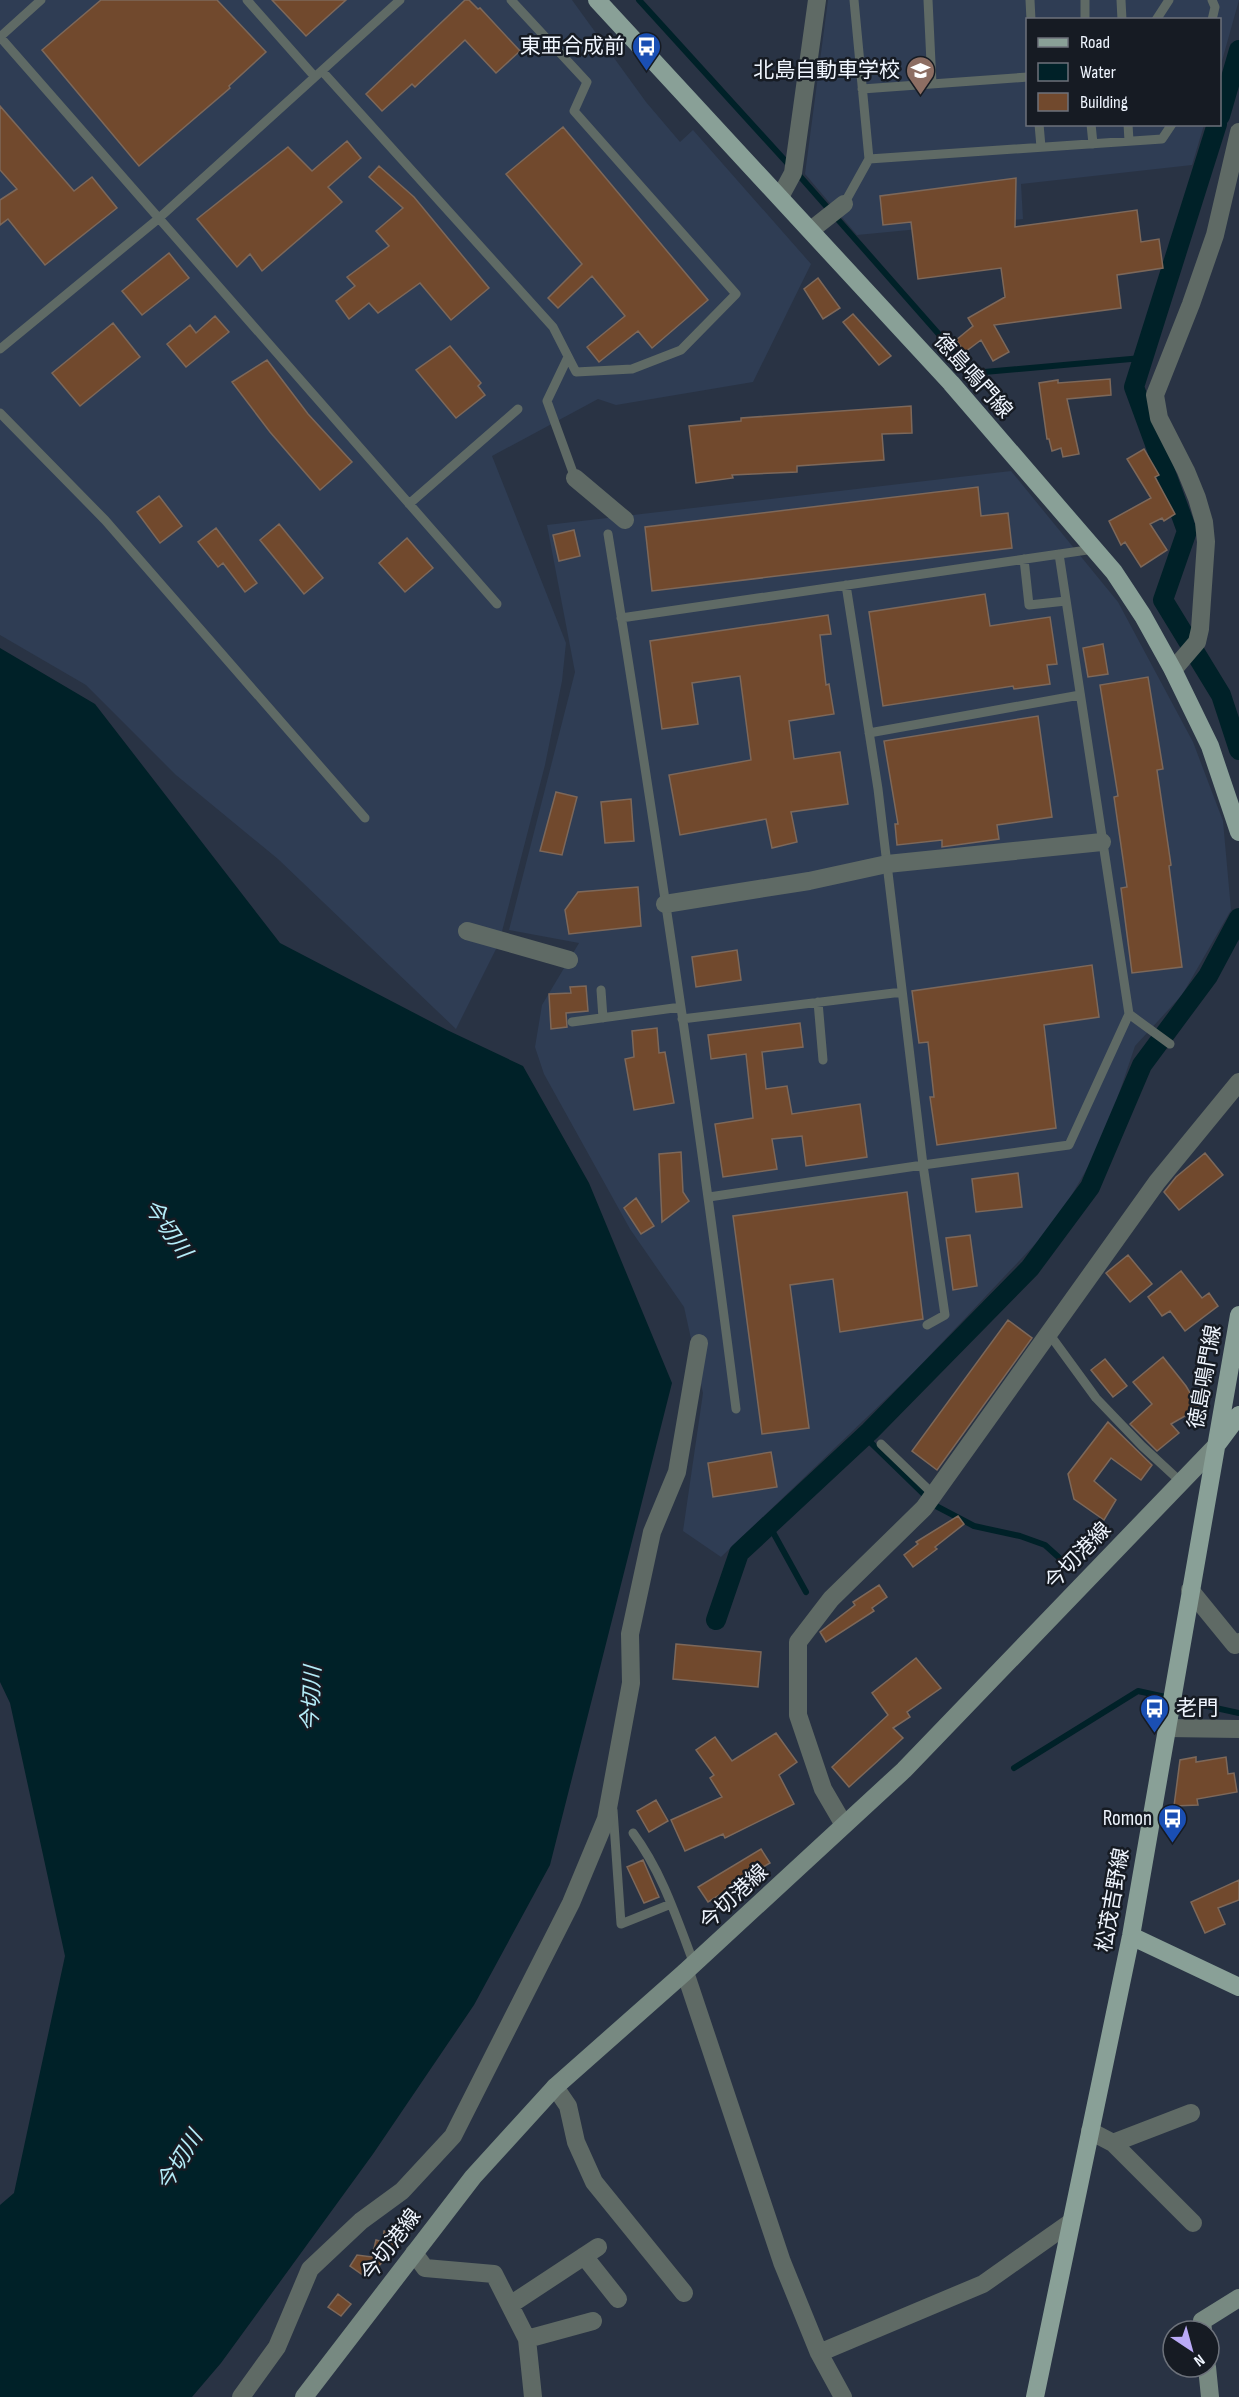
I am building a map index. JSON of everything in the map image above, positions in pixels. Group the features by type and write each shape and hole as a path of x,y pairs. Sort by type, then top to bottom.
{"main road":[{"name":"徳島鳴門線","path":"597,0 951,383 1120,581 1173,670 1210,746 1238,824"},
{"name":"徳島鳴門線","path":"1215,1447 1239,1315"},
{"name":"松茂吉野線","path":"1035,2397 1131,1936 1215,1447 1239,1415"},
{"name":"今切港線","path":"304,2397 473,2177 555,2087 690,1968 904,1770 1215,1447"},
{"path":"1131,1936 1239,1987"},
{"path":"1205,2319 1239,2298"},
{"path":"1208,2379 1210,2397"}],"street":[{"path":"780,197 793,173 817,0"},
{"path":"1173,670 1197,642 1200,629 1206,542 1197,498 1159,418 1155,395 1215,235 1239,132"},
{"path":"811,230 844,204"},
{"path":"575,477 624,520"},
{"path":"665,904 809,881 887,864 1102,842"},
{"path":"466,931 569,960"},
{"path":"844,1825 823,1789 798,1715 798,1642 831,1599 924,1508 1050,1335 1157,1182 1239,1082"},
{"path":"241,2397 277,2347 310,2269 361,2221 402,2191 453,2136 571,1903 606,1819 631,1683 630,1634 652,1532 677,1472 699,1343"},
{"path":"1190,1590 1235,1645 1239,1642"},
{"path":"1166,1728 1239,1730"},
{"path":"690,1968 782,2262 819,2354 843,2397"},
{"path":"555,2087 568,2106 576,2142 594,2182 684,2293"},
{"path":"1113,2143 1191,2113"},
{"path":"1090,2131 1113,2143 1193,2223"},
{"path":"819,2354 982,2284 1071,2222"},
{"path":"510,2305 591,2251 618,2299"},
{"path":"414,2253 425,2268 494,2274 527,2339 533,2397"},
{"path":"527,2339 593,2321"}],"lane":[{"path":"41,0 0,37 497,604"},
{"path":"247,0 319,74 553,327 576,372 632,369 681,350 736,294 574,111 588,82 511,0"},
{"path":"0,349 158,219 400,0"},
{"path":"844,204 869,159 854,0"},
{"path":"928,0 932,84"},
{"path":"1030,0 1031,18"},
{"path":"1085,0 1085,18"},
{"path":"1121,0 1122,18"},
{"path":"1157,18 1169,0"},
{"path":"1212,0 1215,7 1212,18"},
{"path":"862,89 1026,77"},
{"path":"1039,126 1041,147"},
{"path":"1091,126 1093,144"},
{"path":"1128,126 1129,141"},
{"path":"869,159 1162,139 1171,126"},
{"path":"568,357 547,401 575,477"},
{"path":"409,504 518,409"},
{"path":"0,413 105,520 366,818"},
{"path":"608,534 709,1197 736,1409"},
{"path":"621,618 1094,549"},
{"path":"709,1197 1069,1145 1129,1014 1059,554"},
{"path":"1024,559 1029,605 1066,601"},
{"path":"846,585 887,864 923,1165 945,1315 927,1325"},
{"path":"869,733 1080,695"},
{"path":"601,990 603,1017"},
{"path":"682,1019 902,992"},
{"path":"818,1002 823,1060"},
{"path":"572,1022 681,1007"},
{"path":"1129,1014 1170,1044"},
{"path":"1050,1335 1096,1398 1142,1446 1181,1482"},
{"path":"881,1444 934,1495"},
{"path":"612,1787 621,1924"},
{"path":"633,1833 648,1853 671,1904 690,1968"},
{"path":"611,1931 621,1924 671,1904"}],"shaded area":[{"path":"0,0 572,0 646,102 680,142 693,130 811,264 753,382 616,405 598,399 492,456 566,643 562,681 545,765 499,943 456,1029 278,859 176,775 86,685 0,635"},
{"name":"北島自動車学校","path":"828,0 1239,0 1221,64 1221,18 1026,18 1026,126 1204,126 1192,165 1021,184 1023,219 857,235 805,174"},
{"path":"1011,471 1118,602 1193,742 1223,821 1231,910 1182,995 1135,1046 1103,1141 1056,1222 914,1372 721,1557 683,1531 703,1393 684,1307 630,1229 544,1074 535,1047 542,1005 579,943 509,930 575,672 547,525"}],"water":[{"name":"今切川","path":"0,648 95,704 280,943 447,1030 523,1066 589,1183 672,1383 550,1865 474,2005 373,2154 221,2363 192,2397 0,2397 0,2205 14,2193 65,1956 10,1703 0,1682"}],"building":[{"path":"101,0 217,0 266,52 229,86 230,88 139,166 42,50"},
{"path":"272,0 346,0 306,36"},
{"path":"465,0 469,0 478,9 480,8 520,51 496,73 465,40 415,87 412,84 382,111 366,94"},
{"path":"0,106 74,191 92,177 117,208 45,265 8,219 0,225 0,200 17,189 0,170"},
{"path":"563,127 708,300 652,348 638,331 599,362 587,347 625,316 592,276 558,308 548,298 582,264 506,174"},
{"path":"347,141 361,158 328,187 342,202 262,271 250,254 237,267 197,219 288,147 312,171"},
{"path":"379,166 414,197 489,288 451,320 420,283 378,313 369,303 349,319 336,301 355,286 347,277 389,246 376,231 403,208 369,177"},
{"path":"1016,178 1015,227 1137,210 1141,242 1159,239 1163,268 1117,275 1121,308 994,325 1009,352 993,361 981,340 965,352 956,340 973,326 968,318 1005,297 1001,268 918,279 911,222 883,225 880,196"},
{"path":"169,253 189,278 142,315 122,291"},
{"path":"818,278 840,308 823,319 804,289"},
{"path":"853,314 891,356 879,365 843,322"},
{"path":"215,316 229,332 186,367 167,344 190,325 196,333"},
{"path":"113,323 140,357 80,406 52,373"},
{"path":"450,346 481,383 478,386 485,395 456,418 416,370"},
{"path":"267,360 308,414 352,462 320,490 270,432 232,382"},
{"path":"1110,379 1111,395 1067,399 1079,454 1063,457 1061,448 1052,451 1049,439 1047,439 1039,383 1058,380 1058,383"},
{"path":"911,406 912,433 882,434 884,460 797,466 797,472 732,475 733,478 696,483 689,426 741,421 741,418"},
{"path":"1144,449 1159,475 1155,477 1175,514 1164,521 1162,518 1150,524 1167,550 1141,567 1125,542 1121,545 1109,521 1151,498 1127,459"},
{"path":"978,487 981,516 1008,513 1012,548 652,591 645,527"},
{"path":"159,496 182,526 160,543 137,512"},
{"path":"279,524 323,578 304,594 260,540"},
{"path":"216,528 257,583 245,592 223,563 218,567 198,542"},
{"path":"574,530 580,556 559,561 553,535"},
{"path":"407,538 433,568 405,592 379,563"},
{"path":"985,594 990,626 1050,617 1057,664 1047,665 1050,684 1014,689 1013,686 883,706 869,612"},
{"path":"828,615 831,634 820,635 826,685 829,684 834,714 789,721 794,759 840,752 848,804 791,812 797,842 772,848 766,819 680,835 669,775 751,760 740,676 692,683 698,724 662,729 650,641"},
{"path":"1103,644 1108,674 1088,677 1083,648"},
{"path":"1148,677 1163,769 1157,770 1171,865 1169,866 1182,967 1132,973 1121,888 1127,887 1114,797 1118,796 1100,685"},
{"path":"1038,716 1052,817 997,825 999,839 942,847 942,840 897,845 895,824 898,824 884,741"},
{"path":"556,792 577,797 562,855 540,851"},
{"path":"631,799 634,841 605,843 601,802"},
{"path":"638,887 641,926 569,934 565,910 578,892"},
{"path":"737,950 741,980 696,987 692,957"},
{"path":"1092,965 1099,1017 1044,1025 1056,1128 937,1145 930,1097 934,1097 928,1042 919,1043 912,991"},
{"path":"586,986 588,1011 566,1013 567,1027 551,1029 549,994 571,993 570,987"},
{"path":"800,1023 803,1047 762,1052 766,1089 787,1086 792,1114 860,1104 867,1157 806,1166 802,1136 772,1139 777,1169 723,1177 715,1124 753,1118 746,1054 711,1059 708,1035"},
{"path":"657,1028 659,1053 665,1052 674,1103 634,1110 625,1059 634,1057 632,1031"},
{"path":"681,1152 683,1192 689,1201 662,1222 659,1154"},
{"path":"1205,1153 1223,1175 1179,1210 1164,1192 1176,1177"},
{"path":"1018,1173 1022,1207 976,1212 972,1179"},
{"path":"907,1192 923,1319 840,1332 833,1279 790,1285 809,1428 762,1434 733,1216"},
{"path":"636,1198 654,1226 641,1234 624,1208"},
{"path":"970,1235 977,1286 953,1290 946,1238"},
{"path":"1128,1255 1152,1284 1130,1302 1106,1273"},
{"path":"1181,1271 1202,1298 1209,1293 1218,1306 1185,1331 1170,1311 1162,1316 1148,1297"},
{"path":"1008,1320 1032,1338 937,1470 912,1451"},
{"path":"1163,1357 1186,1386 1199,1408 1171,1424 1179,1433 1157,1451 1130,1424 1152,1404 1133,1382"},
{"path":"1105,1359 1127,1386 1113,1397 1091,1370"},
{"path":"1108,1422 1152,1465 1141,1480 1111,1458 1094,1481 1116,1500 1104,1520 1074,1499 1068,1474"},
{"path":"771,1452 777,1487 713,1497 708,1463"},
{"path":"958,1516 964,1524 913,1567 904,1555 918,1544 916,1542"},
{"path":"879,1585 887,1597 872,1608 874,1611 826,1642 820,1632 855,1605 853,1602"},
{"path":"676,1644 761,1652 758,1687 673,1679"},
{"path":"916,1658 941,1688 907,1712 910,1717 893,1728 903,1738 849,1787 832,1767 888,1715 872,1693"},
{"path":"776,1733 797,1762 779,1775 794,1804 725,1838 723,1834 685,1851 671,1820 722,1797 710,1778 714,1775 696,1750 715,1737 732,1761"},
{"path":"1196,1757 1196,1762 1226,1757 1228,1774 1234,1773 1237,1792 1197,1799 1198,1805 1174,1806 1180,1760"},
{"path":"656,1800 668,1821 649,1832 637,1811"},
{"path":"761,1849 770,1863 725,1889 726,1891 708,1902 698,1887"},
{"path":"643,1860 659,1897 644,1903 627,1867"},
{"path":"1239,1880 1239,1900 1218,1908 1225,1924 1205,1933 1191,1902"},
{"path":"384,2231 406,2234 399,2245 367,2278 350,2266 357,2255 372,2257 376,2240 383,2242"},
{"path":"338,2294 351,2304 341,2316 328,2307"}],"waterway":[{"path":"639,0 790,166"},
{"path":"1221,113 1239,50"},
{"path":"1216,126 1134,387 1187,531 1163,600 1221,695 1239,750"},
{"path":"797,173 973,373 1142,358"},
{"path":"716,1620 739,1553 870,1431 1030,1268 1090,1187 1142,1065 1208,976 1239,918"},
{"path":"864,1436 936,1506 974,1526 1020,1536 1045,1545 1065,1563"},
{"path":"769,1525 806,1592"},
{"path":"1014,1768 1138,1691 1239,1713"}],"place":[{"name":"東亜合成前","path":"646,72"},
{"name":"北島自動車学校","path":"921,96"},
{"name":"老門","path":"1155,1734"},
{"name":"Romon","path":"1173,1844"}]}
